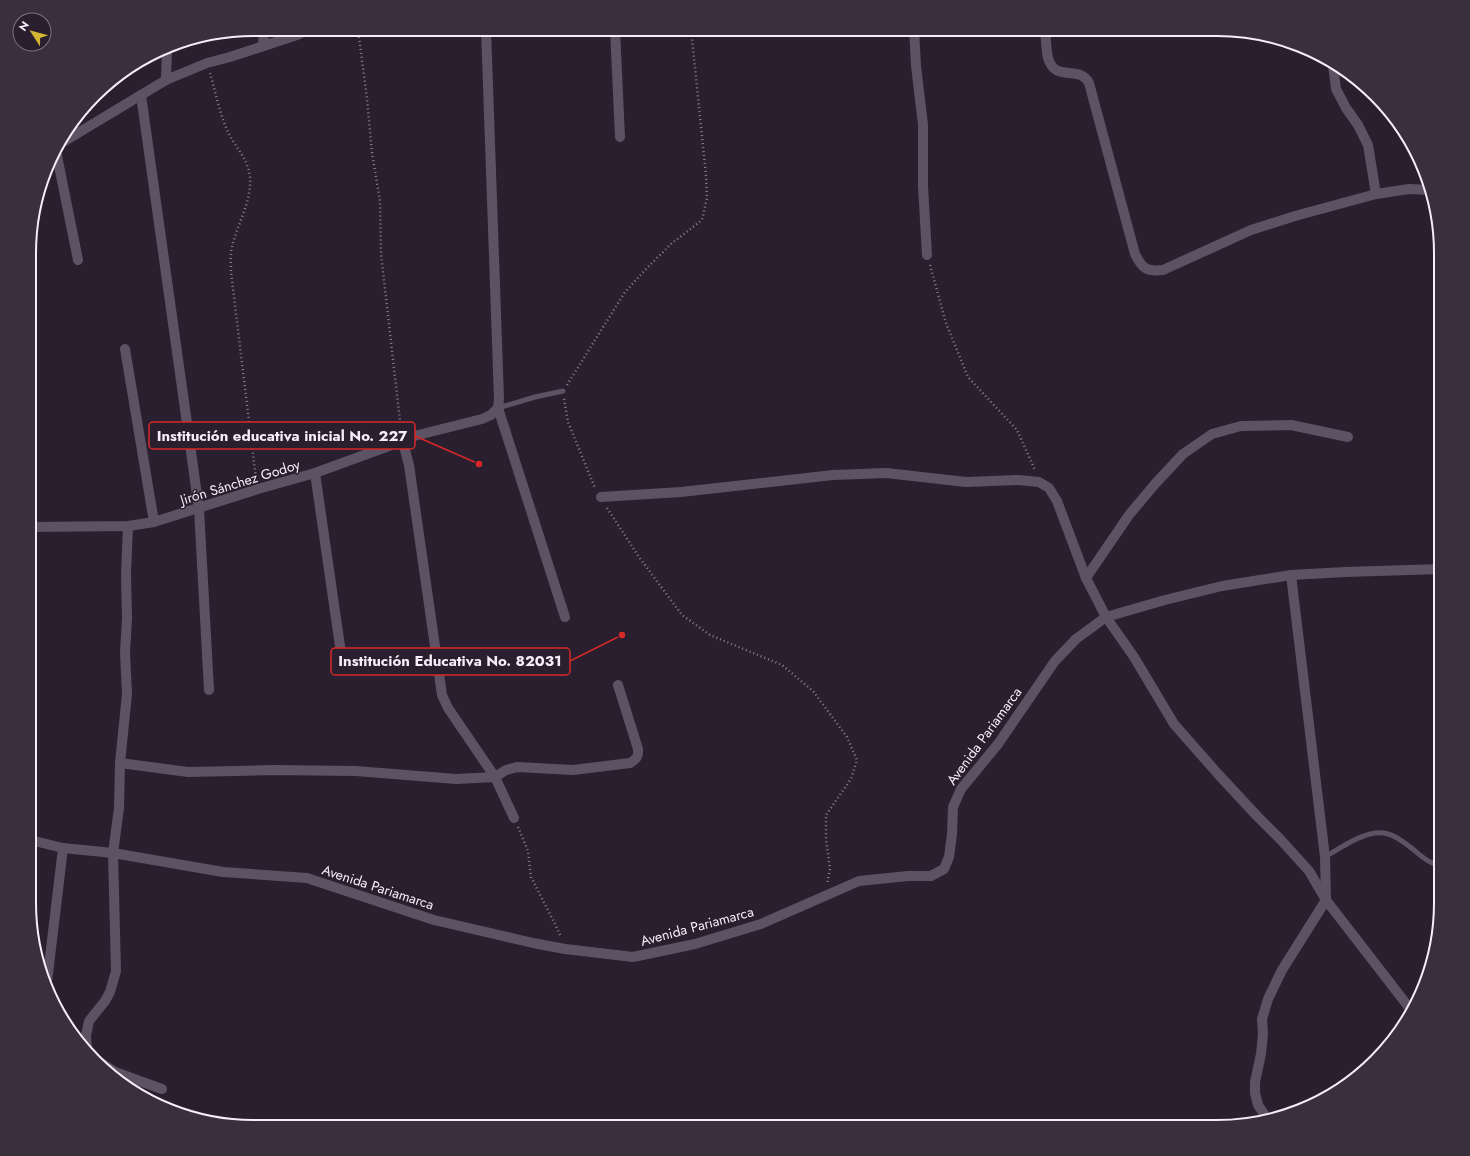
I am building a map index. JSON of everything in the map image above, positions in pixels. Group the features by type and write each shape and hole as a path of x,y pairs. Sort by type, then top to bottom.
{"street":[{"path":"263,46 264,36"},
{"path":"69,139 166,80 207,63 294,36"},
{"path":"486,36 500,399 498,408 565,617"},
{"path":"614,36 620,137"},
{"path":"914,36 916,66 923,125 923,186 928,255"},
{"path":"1046,36 1048,58 1054,69 1059,72 1082,74 1090,83 1135,254 1140,264 1146,269 1153,271 1163,270 1250,230 1295,216 1376,194 1409,189 1424,190"},
{"path":"166,80 167,54"},
{"path":"1334,70 1336,89 1346,108 1358,125 1368,145 1376,194"},
{"path":"141,95 199,509 209,690"},
{"path":"57,158 78,260"},
{"path":"125,349 154,522"},
{"name":"Jirón Sánchez Godoy","path":"36,527 128,526 154,522 199,509 258,489 315,473 389,446 402,439 482,419 491,415 498,408"},
{"path":"1086,578 1129,515 1155,484 1183,454 1212,434 1241,426 1291,425 1348,437"},
{"path":"402,439 410,465 442,695 448,708 495,777 514,818"},
{"path":"315,473 342,660"},
{"path":"601,497 681,492 786,479 886,473 966,482 1019,480 1039,482 1049,488 1057,501 1086,578 1106,617 1134,657 1174,724 1218,774 1309,870 1326,900 1408,1006"},
{"path":"86,1042 89,1021 105,1001 110,992 116,971 113,854 119,808 120,763 127,694 125,653 128,526"},
{"path":"1106,617 1222,586 1291,575 1434,570"},
{"path":"1265,1115 1258,1105 1254,1082 1261,1047 1262,1019 1268,999 1282,970 1326,900 1325,857 1291,575"},
{"name":"Avenida Pariamarca","path":"36,841 63,848 113,854 223,872 306,878 434,920 565,949 633,957 695,944 761,924 859,882 908,876 931,876 944,869 949,857 953,807 961,789 998,744 1055,661 1076,640 1106,617"},
{"path":"120,763 188,772 273,770 356,771 456,779 495,777 506,770 517,767 572,770 630,763 636,759 638,749 618,685"},
{"path":"48,973 63,848"},
{"path":"119,1074 162,1089"}],"lane":[{"name":"Jirón Sánchez Godoy","path":"498,408 535,397 563,391"},
{"path":"1325,857 1355,839 1368,834 1387,833 1405,843 1420,856 1434,863"}],"path":[{"path":"359,36 372,153 380,201 380,254 402,439"},
{"path":"692,36 706,175 707,198 702,220 671,244 625,292 563,391 568,422 597,491 639,558 682,615 710,635 782,665 813,691 847,738 857,760 851,779 826,815 826,839 830,869 824,896"},
{"path":"207,63 223,120 249,171 249,191 245,208 231,249 231,272 258,489"},
{"path":"928,255 946,323 968,377 1017,430 1032,461 1039,482"},
{"path":"514,818 528,851 531,877 556,924 565,949"}],"place":[{"name":"Institución educativa inicial No. 227","path":"479,464"},
{"name":"Institución Educativa No. 82031","path":"622,635"}]}
